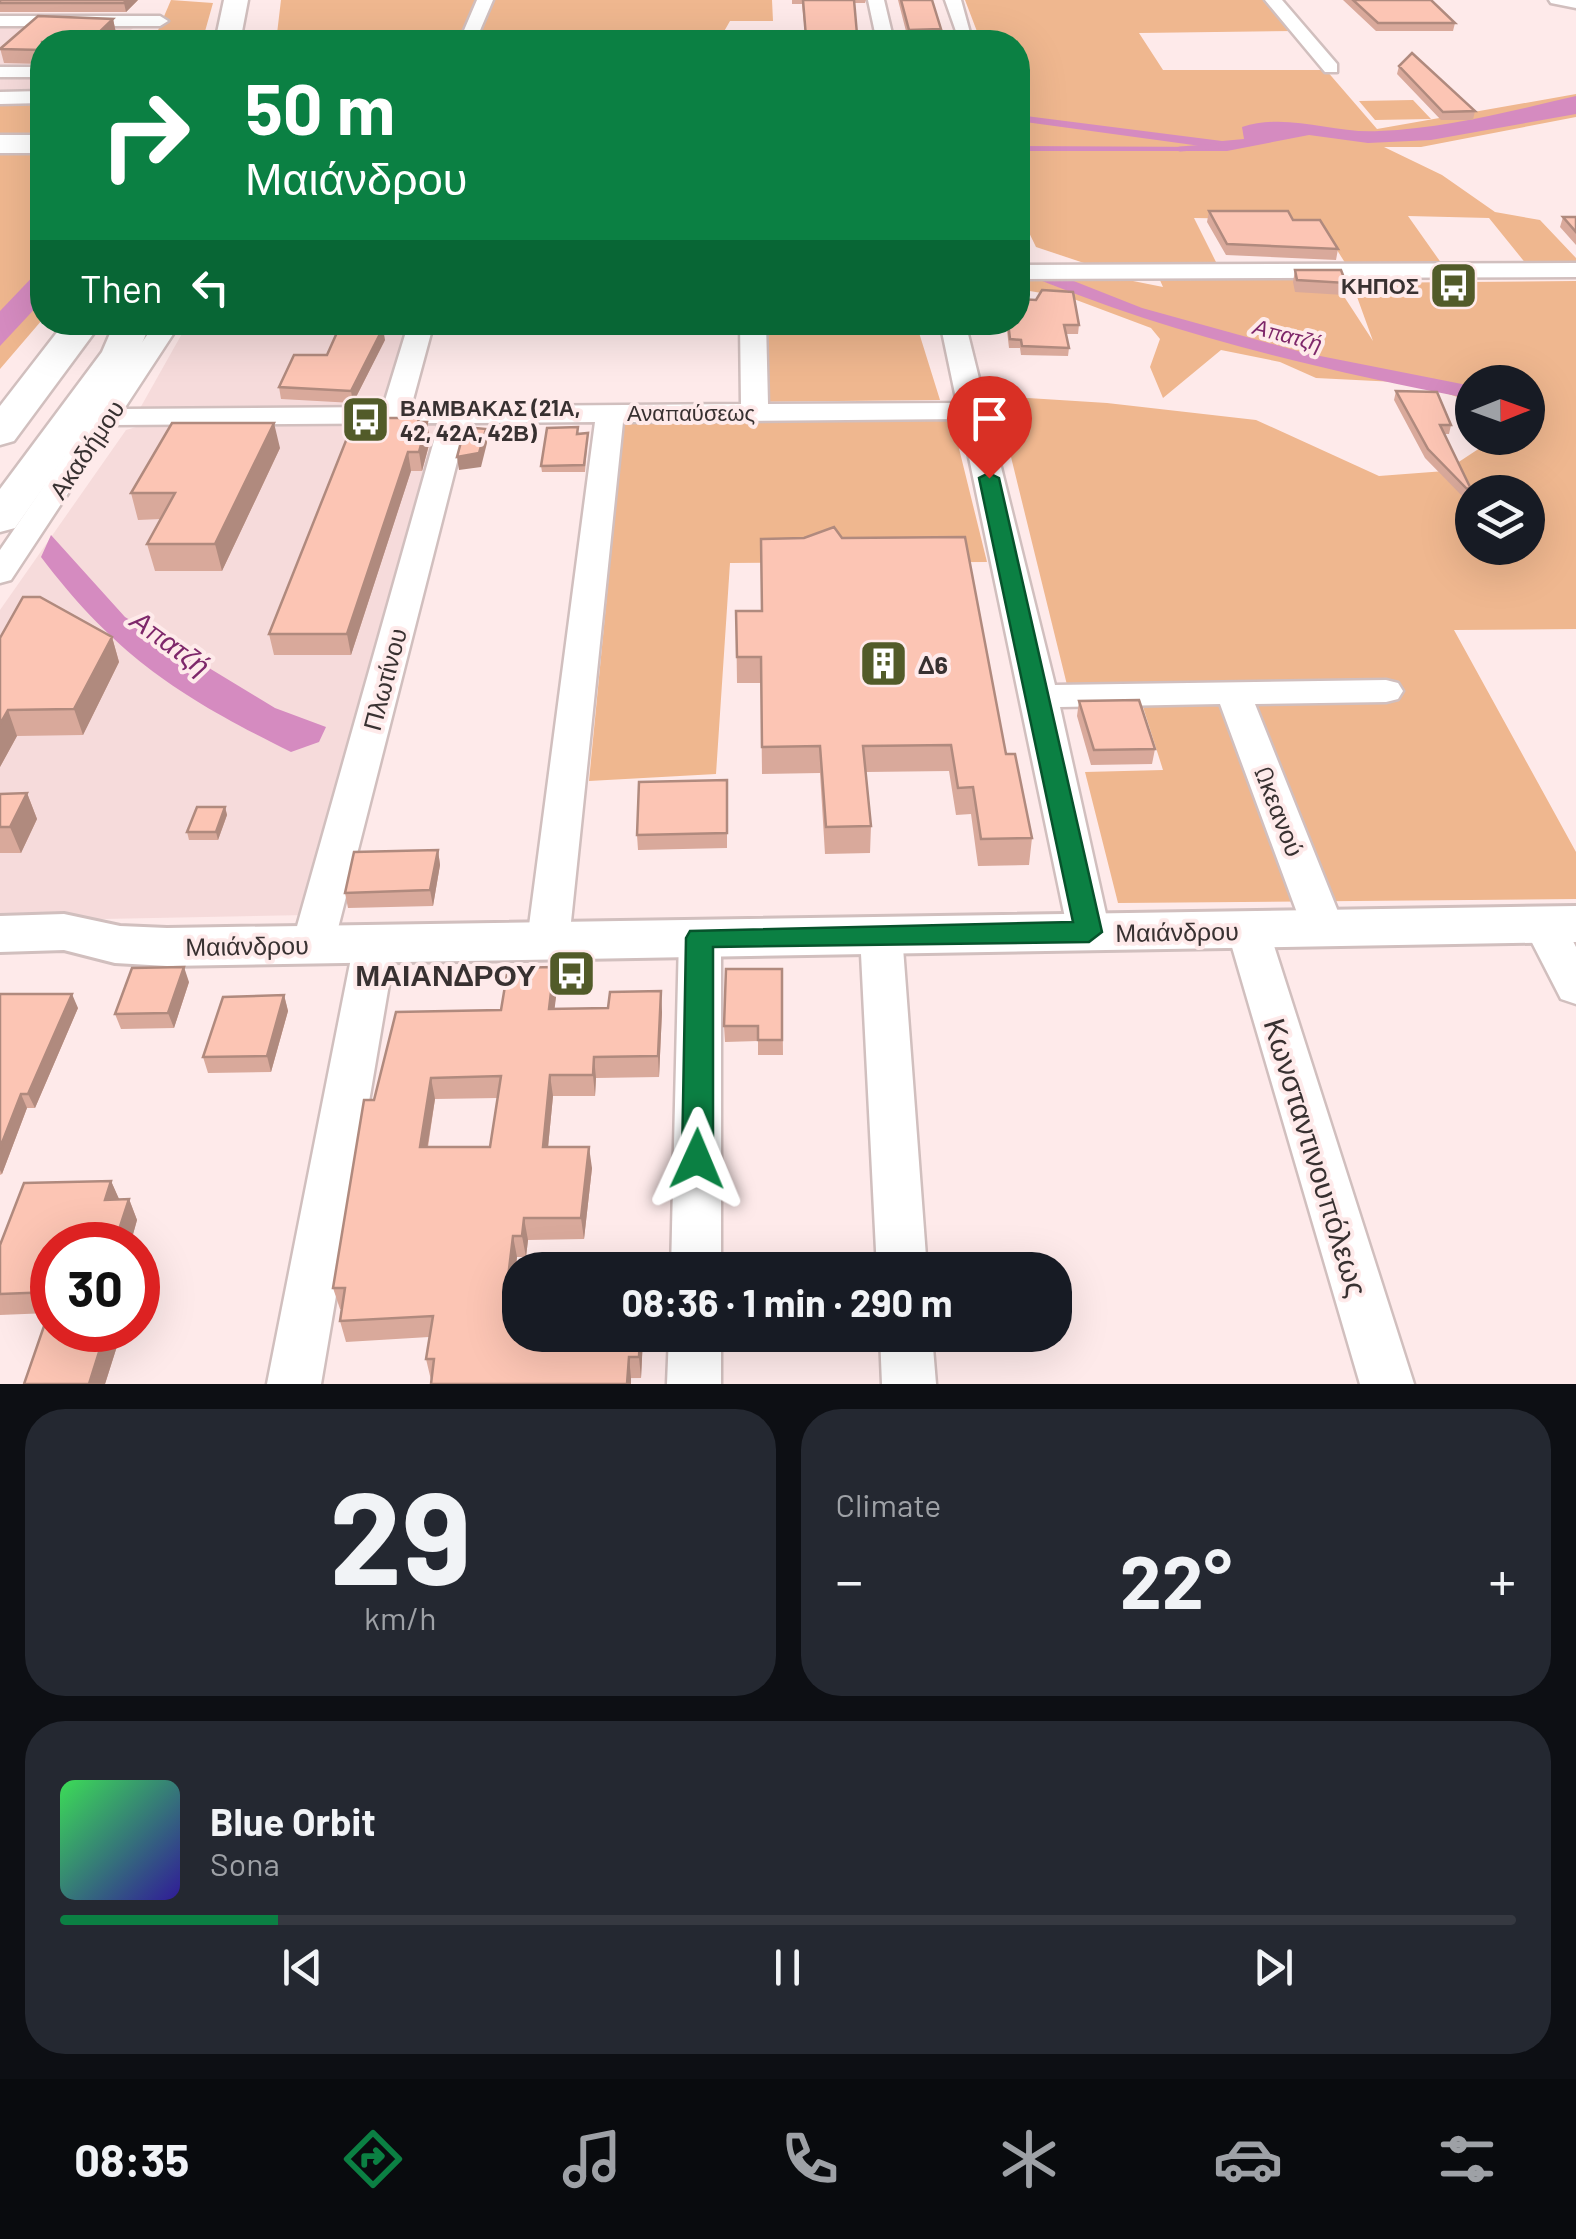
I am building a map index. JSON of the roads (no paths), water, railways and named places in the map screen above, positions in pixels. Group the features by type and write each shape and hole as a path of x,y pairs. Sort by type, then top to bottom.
{"highway":[{"path":"230,30 236,0"},
{"path":"0,144 30,144"},
{"path":"0,394 51,335"},
{"path":"0,433 74,335"},
{"path":"0,475 103,335"},
{"path":"0,520 120,353 128,335"}],"main road":[{"name":"Μαιάνδρου","path":"0,934 93,935 131,946 1560,925"}],"street":[{"path":"472,30 485,0"},
{"path":"876,0 883,30"},
{"path":"953,0 964,30"},
{"path":"1273,0 1331,68"},
{"path":"1557,0 1576,3"},
{"path":"155,30 166,3"},
{"path":"0,21 160,21"},
{"path":"0,31 30,30"},
{"path":"10,49 30,32"},
{"path":"0,72 30,72"},
{"path":"0,98 30,98"},
{"path":"1030,272 1576,270"},
{"name":"Ακαδήμου","path":"0,574 161,335"},
{"path":"395,414 418,335"},
{"path":"753,335 756,412"},
{"path":"955,335 1040,696 1089,932"},
{"name":"Αναπαύσεως","path":"108,417 973,411"},
{"path":"548,941 610,413"},
{"name":"Πλωτίνου","path":"313,944 455,414"},
{"path":"1040,696 1386,691"},
{"name":"Ωκεανού","path":"1231,694 1243,713 1324,929"},
{"path":"1560,925 1576,988"},
{"name":"Κωνσταντινουπόλεως","path":"1248,930 1387,1384"},
{"path":"881,934 901,1252"},
{"path":"696,1252 700,938"},
{"path":"294,1384 375,943"},
{"path":"694,1384 695,1352"},
{"path":"907,1352 909,1384"}],"waterway":[{"name":"Απατζή","path":"1180,149 1219,146"}],"place":[{"name":"ΚΗΠΟΣ","path":"1454,285"},
{"name":"ΒΑΜΒΑΚΑΣ (21Α, 42, 42Α, 42Β)","path":"365,420"},
{"name":"Δ6","path":"883,664"},
{"name":"ΜΑΙΑΝΔΡΟΥ","path":"571,974"}]}
